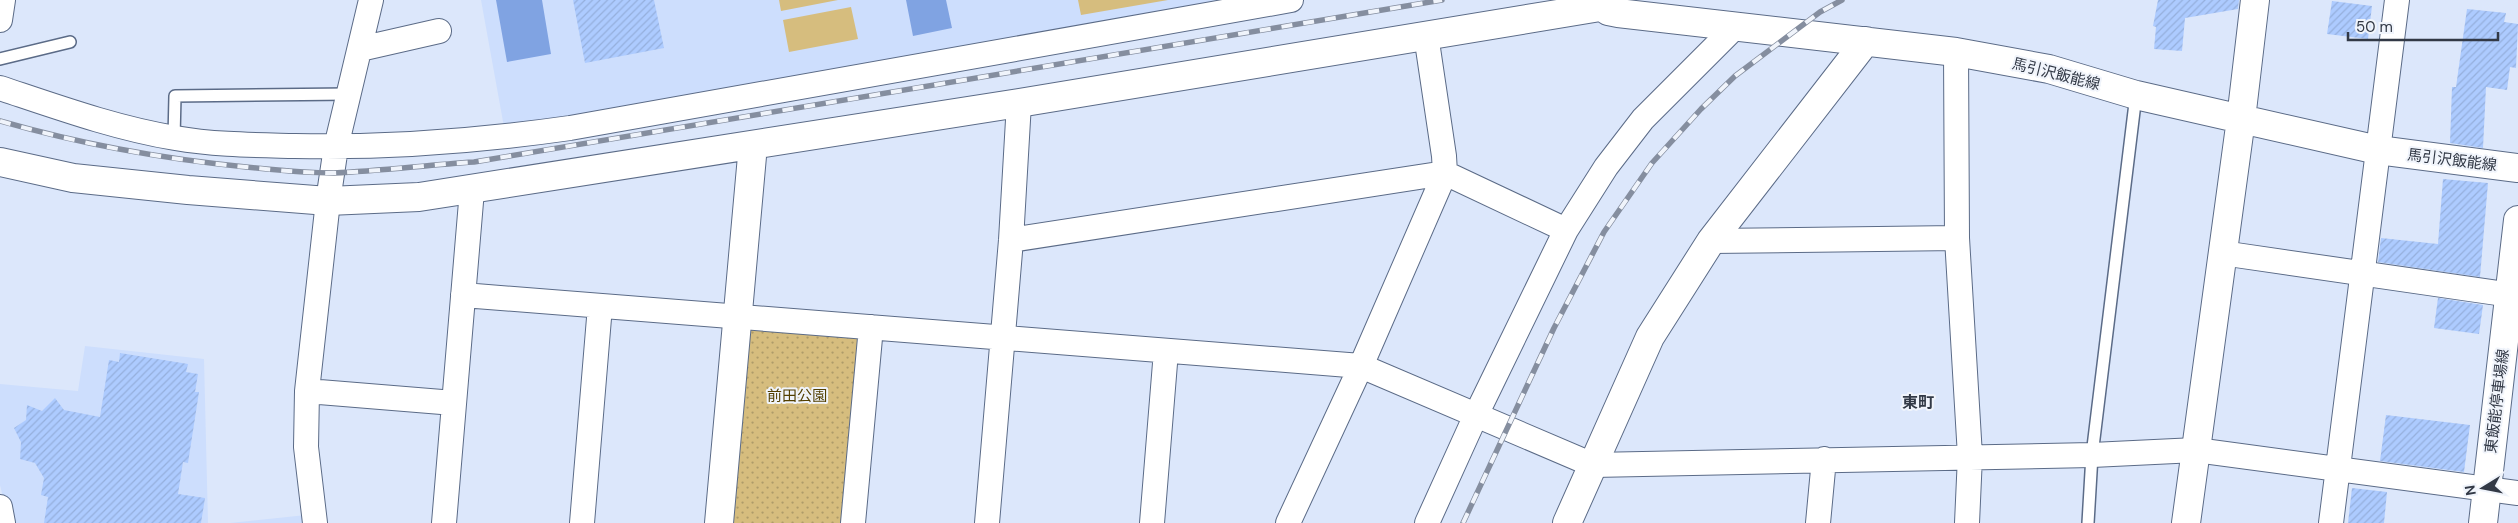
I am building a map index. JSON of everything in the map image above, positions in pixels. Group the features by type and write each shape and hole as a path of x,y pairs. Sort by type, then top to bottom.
{"street":[{"path":"0,20 3,0"},
{"path":"315,523 306,447 307,391 328,201 336,147 371,0"},
{"path":"0,88 66,110 174,138 235,145 336,147 497,139 570,128 1291,0"},
{"path":"2186,523 2241,119 2255,0"},
{"path":"2331,523 2397,0"},
{"path":"0,162 73,178 328,201 419,197 1019,104 1426,35 1597,3"},
{"name":"馬引沢飯能線","path":"1597,3 1618,13 1956,52 2049,69 2136,95 2378,150 2518,168"},
{"path":"1428,523 1476,415 1566,230 1606,167 1643,119 1736,26"},
{"path":"360,49 439,31"},
{"path":"1288,523 1362,366 1445,173 1426,35"},
{"path":"1567,523 1650,337 1711,241 1866,41"},
{"path":"1956,52 1957,238 1970,456 1967,523"},
{"path":"987,523 1011,240 1019,104"},
{"path":"719,523 753,145"},
{"path":"1011,240 1445,173 1566,230"},
{"path":"444,523 472,190"},
{"name":"東飯能停車場線","path":"2483,523 2486,489 2514,295 2518,220"},
{"path":"1711,241 1957,238"},
{"path":"2222,253 2514,295"},
{"path":"463,295 1362,366 1594,465 2092,455 2196,450 2518,494"},
{"path":"582,523 600,306"},
{"path":"853,523 872,327"},
{"path":"1152,523 1166,350"},
{"path":"307,391 454,403"},
{"path":"1818,523 1824,459"}],"lane":[{"path":"0,59 70,42"},
{"path":"174,138 175,96 350,94"},
{"path":"2088,523 2092,455 2136,95"}],"shaded area":[{"path":"481,0 1238,0 504,127"},
{"path":"85,346 204,359 208,523 9,523 0,485 0,384 78,391"},
{"path":"306,515 307,523 230,523"}],"green space":[{"path":"779,0 838,0 781,11"},
{"path":"1078,0 1168,0 1081,15"},
{"path":"851,7 858,39 789,52 783,20"},
{"name":"前田公園","path":"737,316 871,327 853,523 719,523"}],"water":[{"path":"496,0 542,0 551,54 507,62"},
{"path":"906,0 946,0 952,28 913,36"}],"building":[{"path":"573,0 654,0 664,48 585,63"},
{"path":"2158,0 2239,0 2238,9 2185,18 2182,51 2154,49 2156,27 2153,26"},
{"path":"2332,1 2372,6 2368,39 2327,34"},
{"path":"2467,9 2506,13 2504,22 2518,24 2516,68 2510,67 2507,90 2486,87 2483,148 2450,143 2452,87 2456,87"},
{"path":"2443,179 2488,183 2480,277 2378,262 2381,238 2438,244"},
{"path":"2438,298 2483,305 2479,334 2434,328"},
{"path":"120,353 188,364 186,372 198,374 195,392 199,392 188,463 183,462 178,494 205,498 201,523 44,523 48,497 41,495 44,478 35,463 20,459 21,442 14,428 26,420 27,405 42,411 55,398 64,410 100,417 109,360 119,362"},
{"path":"2386,415 2470,425 2464,472 2380,461"},
{"path":"2352,488 2387,492 2384,523 2348,523"}],"railway":[{"path":"0,121 91,144 153,155 215,164 279,170 334,173 474,162 1442,0"},
{"path":"1463,523 1554,328 1604,232 1652,163 1701,109 1735,76 1820,12 1842,0"}],"district":[{"name":"東町","path":"1918,402"}]}
